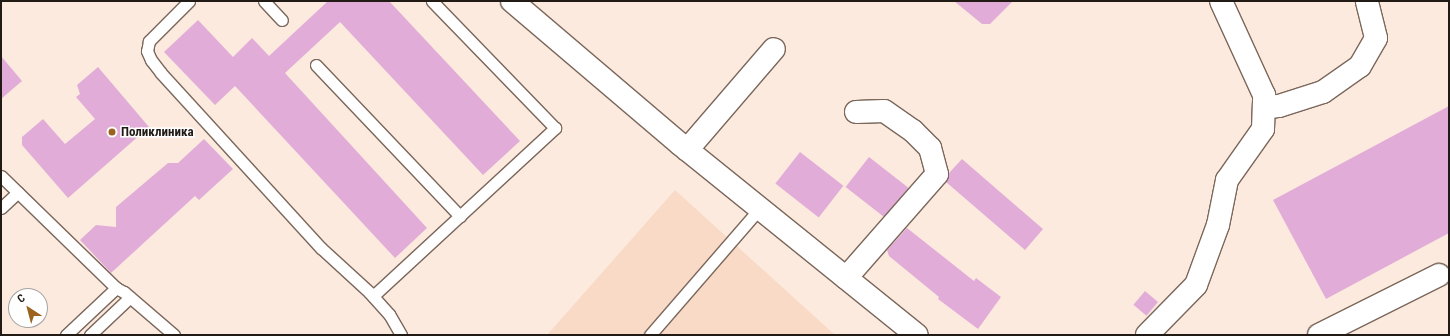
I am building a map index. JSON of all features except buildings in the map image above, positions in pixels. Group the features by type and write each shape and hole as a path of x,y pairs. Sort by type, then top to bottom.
{"street":[{"path":"512,1 687,150 917,335"},
{"path":"1147,335 1196,285 1218,225 1227,180 1263,129 1264,95 1222,1"},
{"path":"1264,108 1279,106 1323,92 1360,66 1376,38 1367,1"},
{"path":"687,150 774,49"},
{"path":"846,278 937,174 930,148 913,131 884,111 856,112"},
{"path":"1318,335 1439,275"}],"lane":[{"path":"189,1 149,41 148,51 152,60 161,73 321,248 373,296 389,314 401,335"},
{"path":"264,1 282,20"},
{"path":"373,296 555,128 432,1"},
{"path":"316,65 460,216"},
{"path":"1,176 116,288 130,297 174,335"},
{"path":"1,208 18,192"},
{"path":"650,335 760,208"},
{"path":"66,335 116,288"},
{"path":"90,335 130,297"}],"shaded area":[{"path":"675,190 835,335 547,335"}],"place":[{"name":"Поликлиника","path":"112,132"}]}
